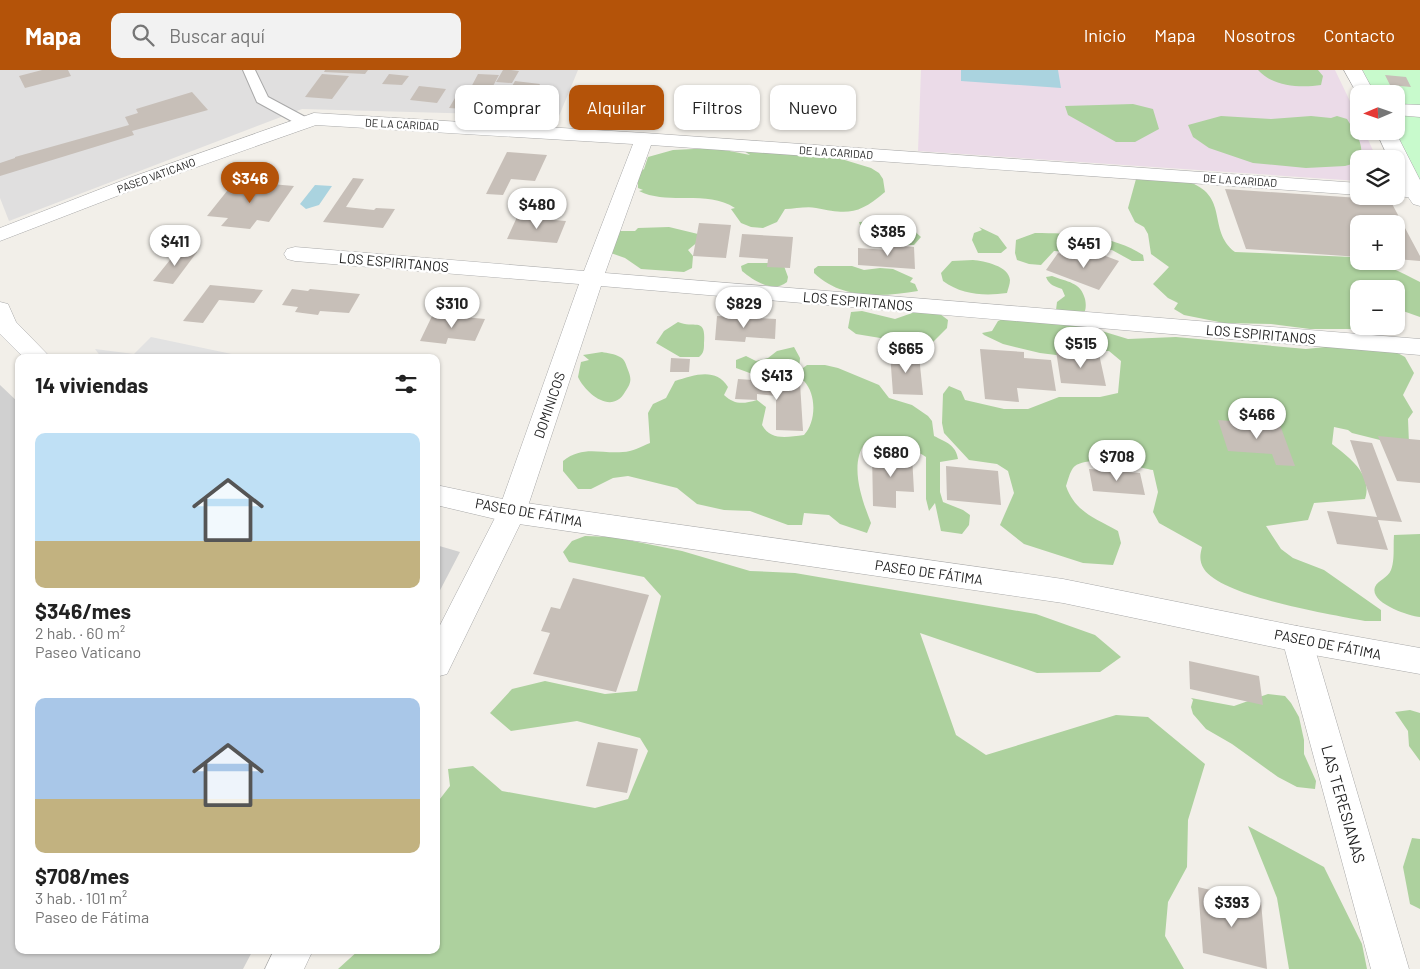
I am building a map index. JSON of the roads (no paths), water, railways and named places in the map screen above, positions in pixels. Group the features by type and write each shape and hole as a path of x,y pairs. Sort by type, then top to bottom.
{"street":[{"path":"1353,70 1361,85"},
{"path":"1405,110 1420,111"},
{"name":"DE LA CARIDAD","path":"309,121 644,138 1350,188"},
{"name":"PASEO VATICANO","path":"0,235 136,182 309,121"},
{"name":"DOMINICOS","path":"440,656 512,512 592,279 644,138"},
{"path":"1389,140 1411,194"},
{"name":"LOS ESPIRITANOS","path":"296,254 1420,347"},
{"path":"2,320 35,354"},
{"name":"PASEO DE FÁTIMA","path":"440,496 512,512 1063,591 1297,639 1420,661"},
{"name":"LAS TERESIANAS","path":"1297,639 1390,969"},
{"path":"284,969 292,954"}],"lane":[{"path":"248,70 262,99 309,121"}],"water":[{"path":"961,70 1058,70 1061,88 961,81"},
{"path":"315,185 332,186 319,205 306,209 300,204"}]}
